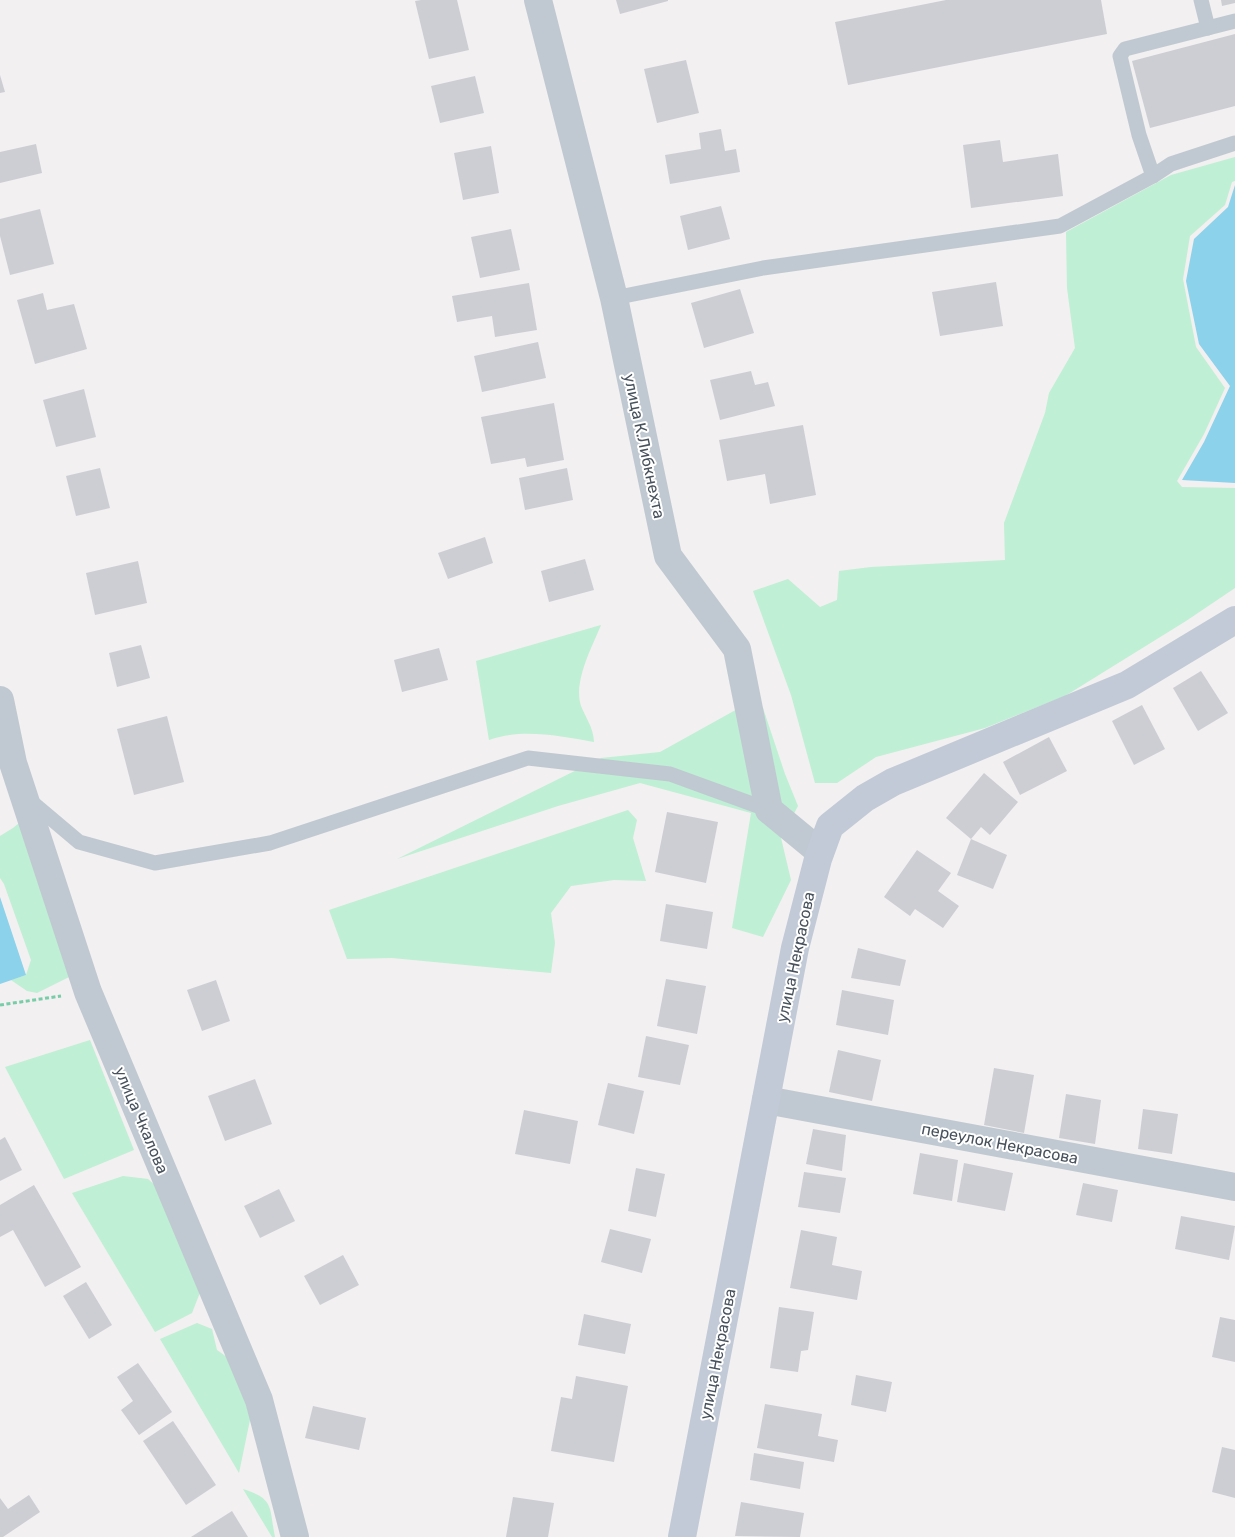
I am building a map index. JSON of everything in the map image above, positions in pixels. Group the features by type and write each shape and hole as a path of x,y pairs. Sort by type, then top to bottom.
{"street":[{"name":"улица К.Либкнехта","path":"538,0 614,298 668,556 737,649 769,810"},
{"name":"улица Некрасова","path":"682,1537 795,948 820,852 830,826 865,798 893,782 1127,685 1235,620"},
{"name":"улица Чкалова","path":"0,700 13,763 88,992 259,1400 295,1537"},
{"path":"769,810 820,852"},
{"name":"переулок Некрасова","path":"766,1100 1235,1187"}],"lane":[{"path":"1201,0 1208,28"},
{"path":"1153,176 1139,135 1120,56 1125,50 1235,21"},
{"path":"614,298 763,268 1060,226 1172,164 1235,143"},
{"path":"23,794 79,842 155,863 270,843 528,758 670,774 769,810"}],"path":[{"path":"0,1005 88,992"}],"green space":[{"path":"1235,157 1235,181 1232,182 1225,205 1190,236 1183,279 1196,347 1225,388 1204,434 1177,481 1182,487 1235,488 1235,588 1186,621 1065,696 985,728 876,757 837,783 815,783 791,695 753,591 788,579 820,607 837,600 839,571 871,567 1005,560 1004,523 1045,413 1049,393 1075,348 1067,288 1066,232 1171,175"},
{"path":"601,625 581,676 579,686 581,706 591,727 594,742 541,734 515,734 489,740 476,661"},
{"path":"750,702 763,708 798,806 781,838 791,880 763,937 732,928 751,813 640,783 558,806 397,859 601,758 660,752"},
{"path":"628,810 637,820 633,838 646,881 614,880 571,886 551,913 555,943 551,973 392,958 347,959 329,910"},
{"path":"34,811 85,969 37,993 27,991 11,980 26,975 31,960 4,884 0,878 0,836"},
{"path":"90,1040 134,1150 64,1179 5,1067"},
{"path":"123,1176 148,1179 165,1194 201,1290 192,1313 155,1332 72,1193"},
{"path":"197,1323 212,1329 217,1350 231,1360 251,1415 239,1473 160,1339"},
{"path":"243,1489 266,1501 271,1512 275,1537 272,1537"}],"water":[{"path":"1235,185 1235,483 1182,480 1204,442 1230,386 1199,344 1186,281 1194,239 1228,207"},
{"path":"0,897 26,975 0,984"}],"building":[{"path":"457,0 469,50 429,59 415,1"},
{"path":"616,0 668,0 668,1 620,14"},
{"path":"946,0 1101,0 1107,34 848,85 835,22"},
{"path":"1221,0 1235,0 1235,3 1222,6"},
{"path":"1235,34 1235,106 1150,128 1132,61"},
{"path":"686,60 699,113 657,123 644,69"},
{"path":"0,75 5,92 0,93"},
{"path":"475,76 484,113 440,123 431,86"},
{"path":"721,129 725,151 736,149 740,172 670,184 665,155 701,149 699,133"},
{"path":"1000,140 1003,162 1058,154 1063,196 971,208 963,145"},
{"path":"36,144 42,173 0,183 0,152"},
{"path":"491,146 499,193 463,200 454,153"},
{"path":"721,206 730,239 688,250 680,216"},
{"path":"40,209 54,264 10,275 0,236 0,219"},
{"path":"511,229 520,270 480,278 471,237"},
{"path":"996,282 1003,326 940,336 932,292"},
{"path":"529,283 537,330 495,337 492,316 457,322 452,296"},
{"path":"740,289 754,333 704,348 691,303"},
{"path":"43,293 47,310 74,304 87,349 35,364 17,300"},
{"path":"538,342 546,378 482,392 474,356"},
{"path":"751,371 755,385 768,382 775,406 720,420 710,380"},
{"path":"84,389 96,437 56,447 43,400"},
{"path":"554,403 564,460 527,467 525,458 491,464 481,417"},
{"path":"803,425 816,495 770,504 765,474 727,481 719,440"},
{"path":"100,468 110,508 76,516 66,476"},
{"path":"567,468 573,500 525,510 519,478"},
{"path":"485,537 493,563 448,579 438,553"},
{"path":"585,559 594,590 549,602 541,571"},
{"path":"138,561 147,603 95,615 86,573"},
{"path":"141,645 150,678 117,687 109,653"},
{"path":"439,648 448,680 402,692 394,660"},
{"path":"1201,671 1228,713 1198,731 1173,688"},
{"path":"1142,705 1165,749 1134,765 1112,721"},
{"path":"167,716 184,782 134,795 117,729"},
{"path":"1049,737 1067,771 1020,795 1003,762"},
{"path":"984,773 1018,802 990,835 981,827 971,839 946,818"},
{"path":"667,812 718,822 706,883 655,872"},
{"path":"971,839 1007,855 993,889 957,875"},
{"path":"917,850 951,873 938,891 959,906 943,928 915,909 910,916 884,897"},
{"path":"666,904 713,912 707,949 660,941"},
{"path":"858,948 906,960 900,986 851,978"},
{"path":"666,979 706,986 697,1034 657,1026"},
{"path":"216,980 230,1021 202,1031 187,990"},
{"path":"842,990 894,1000 888,1035 836,1025"},
{"path":"646,1036 689,1045 680,1085 638,1077"},
{"path":"838,1050 881,1060 872,1101 829,1092"},
{"path":"994,1068 1034,1075 1024,1133 984,1125"},
{"path":"255,1079 272,1124 225,1141 208,1096"},
{"path":"608,1083 644,1091 634,1134 598,1125"},
{"path":"1066,1094 1101,1100 1095,1144 1059,1138"},
{"path":"1143,1109 1178,1114 1172,1154 1138,1149"},
{"path":"524,1110 578,1121 570,1164 515,1154"},
{"path":"813,1129 846,1135 842,1171 806,1164"},
{"path":"5,1137 22,1170 0,1181 0,1140"},
{"path":"920,1153 958,1160 952,1201 913,1194"},
{"path":"964,1163 1013,1173 1005,1211 957,1202"},
{"path":"636,1168 665,1174 656,1217 628,1211"},
{"path":"804,1172 846,1178 840,1213 798,1207"},
{"path":"1083,1183 1118,1190 1112,1222 1076,1215"},
{"path":"34,1185 81,1267 45,1287 13,1230 0,1237 0,1205"},
{"path":"279,1189 295,1221 260,1238 244,1206"},
{"path":"1181,1216 1235,1226 1229,1260 1175,1249"},
{"path":"610,1229 651,1239 642,1273 601,1262"},
{"path":"801,1230 837,1237 832,1265 862,1271 857,1300 790,1288"},
{"path":"343,1255 359,1285 320,1305 304,1276"},
{"path":"86,1282 112,1325 89,1339 63,1296"},
{"path":"779,1307 814,1312 808,1350 801,1351 798,1372 770,1368"},
{"path":"584,1314 631,1324 625,1354 578,1345"},
{"path":"1220,1317 1235,1320 1235,1362 1212,1357"},
{"path":"138,1363 172,1412 139,1435 121,1410 133,1401 117,1377"},
{"path":"856,1375 892,1382 886,1412 851,1405"},
{"path":"576,1376 628,1386 614,1462 551,1451 561,1397 572,1399"},
{"path":"765,1404 822,1414 818,1436 838,1440 834,1462 757,1448"},
{"path":"313,1406 366,1418 359,1450 305,1438"},
{"path":"173,1421 216,1485 186,1505 143,1441"},
{"path":"1222,1447 1235,1450 1235,1498 1212,1492"},
{"path":"754,1453 804,1462 800,1489 750,1480"},
{"path":"29,1495 40,1512 3,1537 0,1537 0,1498 8,1509"},
{"path":"513,1497 554,1503 548,1537 506,1537"},
{"path":"741,1502 804,1513 800,1537 735,1536"},
{"path":"232,1511 248,1537 191,1537"}]}
